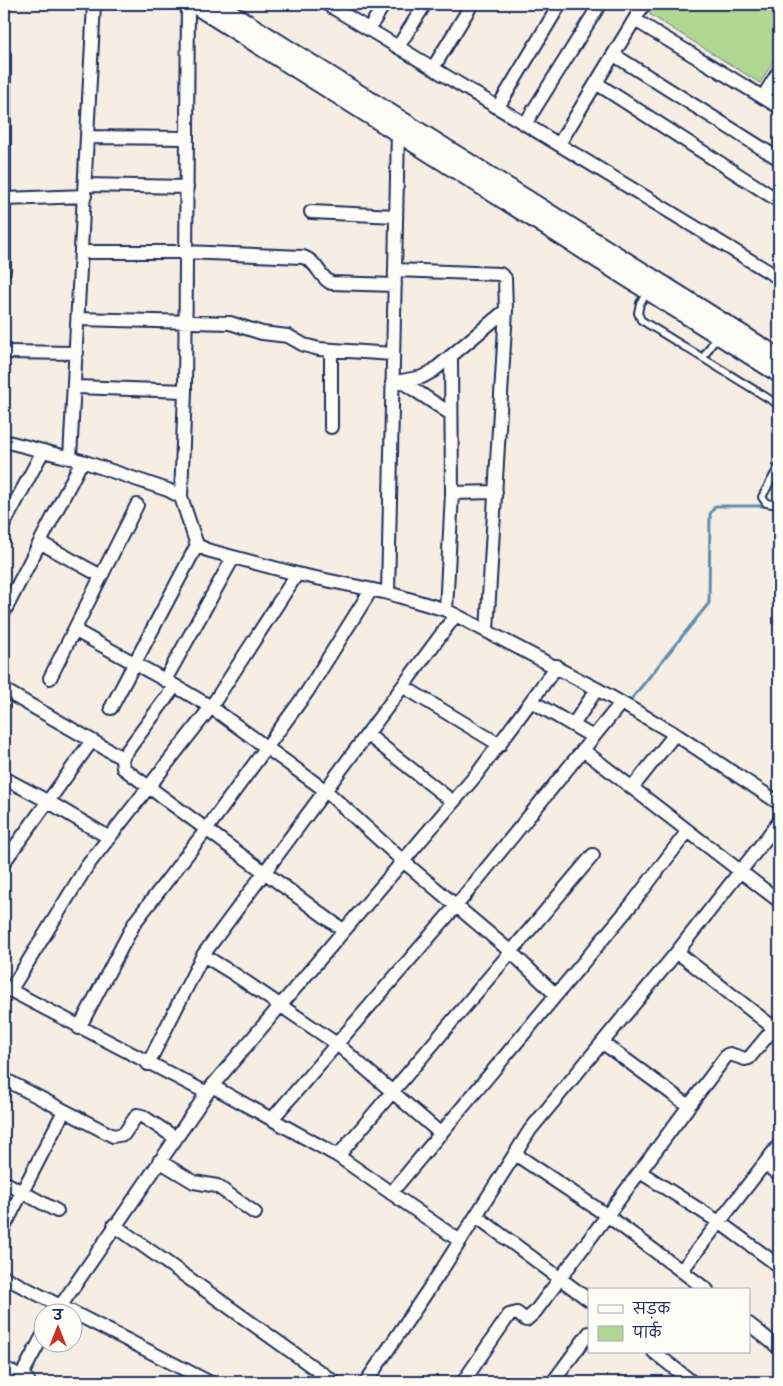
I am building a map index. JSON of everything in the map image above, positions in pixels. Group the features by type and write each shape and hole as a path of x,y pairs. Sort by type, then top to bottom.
{"main road":[{"path":"4,1371 21,1381"}],"street":[{"path":"4,612 41,543 76,460 78,318 94,4"},
{"path":"111,708 197,545 181,497 185,390 188,4"},
{"path":"193,4 300,63 779,357"},
{"path":"217,4 398,131 779,374"},
{"path":"327,4 779,278"},
{"path":"369,29 384,4"},
{"path":"398,47 425,4"},
{"path":"433,68 472,4"},
{"path":"498,108 560,4"},
{"path":"525,124 600,4"},
{"path":"559,144 644,4"},
{"path":"635,20 779,107"},
{"path":"614,54 779,159"},
{"path":"4,55 4,271"},
{"path":"763,97 779,71"},
{"path":"596,83 779,201"},
{"path":"388,593 396,382 393,354 398,131"},
{"path":"88,137 187,138"},
{"path":"5,199 85,191 187,187"},
{"path":"310,212 396,216"},
{"path":"82,252 186,252 303,257 313,262 326,280 331,283 394,285"},
{"path":"395,270 500,274 505,278 506,310 487,631"},
{"path":"396,382 433,371 506,310"},
{"path":"78,318 236,324 262,333 288,336 310,348 393,354"},
{"path":"330,427 331,350"},
{"path":"4,352 77,353"},
{"path":"148,1064 203,955 263,872 404,687 451,613 451,356"},
{"path":"396,382 451,414"},
{"path":"76,387 185,390"},
{"path":"4,441 76,460 168,490 181,497"},
{"path":"4,524 43,451"},
{"path":"452,493 496,492"},
{"path":"50,678 137,506"},
{"path":"41,543 101,576"},
{"path":"197,545 234,558 388,593 451,613 557,666 675,734 779,803"},
{"path":"234,558 170,683 122,758 123,768 343,930"},
{"path":"298,574 211,707 108,837 72,888 7,989 148,1064 272,1120 338,1156 460,1241"},
{"path":"79,1028 135,922 206,830 306,692 371,590"},
{"path":"74,630 211,707 326,791 403,860 511,952 556,995"},
{"path":"61,1304 209,1090 279,1004 500,745 533,702 557,666"},
{"path":"404,687 500,745"},
{"path":"573,725 597,689"},
{"path":"4,690 90,742 122,758"},
{"path":"533,702 593,737"},
{"path":"272,1120 456,906 621,703"},
{"path":"632,788 675,734"},
{"path":"368,735 453,802"},
{"path":"4,862 24,832 49,802 90,742"},
{"path":"583,750 779,901"},
{"path":"4,778 108,837"},
{"path":"366,1382 460,1241 530,1130 677,952 779,822"},
{"path":"391,1193 556,995 687,832"},
{"path":"338,1156 593,855"},
{"path":"463,1382 509,1315 514,1312 526,1320 529,1318 608,1216 727,1055 730,1054 745,1059 749,1058 776,1025 677,952"},
{"path":"203,955 337,1044 441,1134"},
{"path":"603,1042 689,1106"},
{"path":"4,1078 113,1136 124,1134 137,1115 142,1116 176,1138"},
{"path":"4,1227 64,1111"},
{"path":"682,1270 779,1145"},
{"path":"515,1154 608,1216 704,1288"},
{"path":"159,1161 194,1182 217,1186 255,1213"},
{"path":"765,1164 779,1175"},
{"path":"640,1172 719,1222 779,1266"},
{"path":"4,1182 56,1211"},
{"path":"476,1216 588,1299"},
{"path":"114,1225 334,1382"},
{"path":"4,1277 47,1304"},
{"path":"82,1322 209,1382"},
{"path":"750,1325 779,1348"},
{"path":"553,1382 588,1334"},
{"path":"21,1381 34,1354"},
{"path":"657,1354 692,1382"}],"lane":[{"path":"648,291 640,303 638,313 642,320 779,405"},
{"path":"703,358 717,335"},
{"path":"779,466 762,497 766,503 779,505"}],"green space":[{"path":"655,4 779,4 779,52 760,83 649,14"}],"waterway":[{"path":"629,702 709,603 710,514 715,506 769,506"}]}
